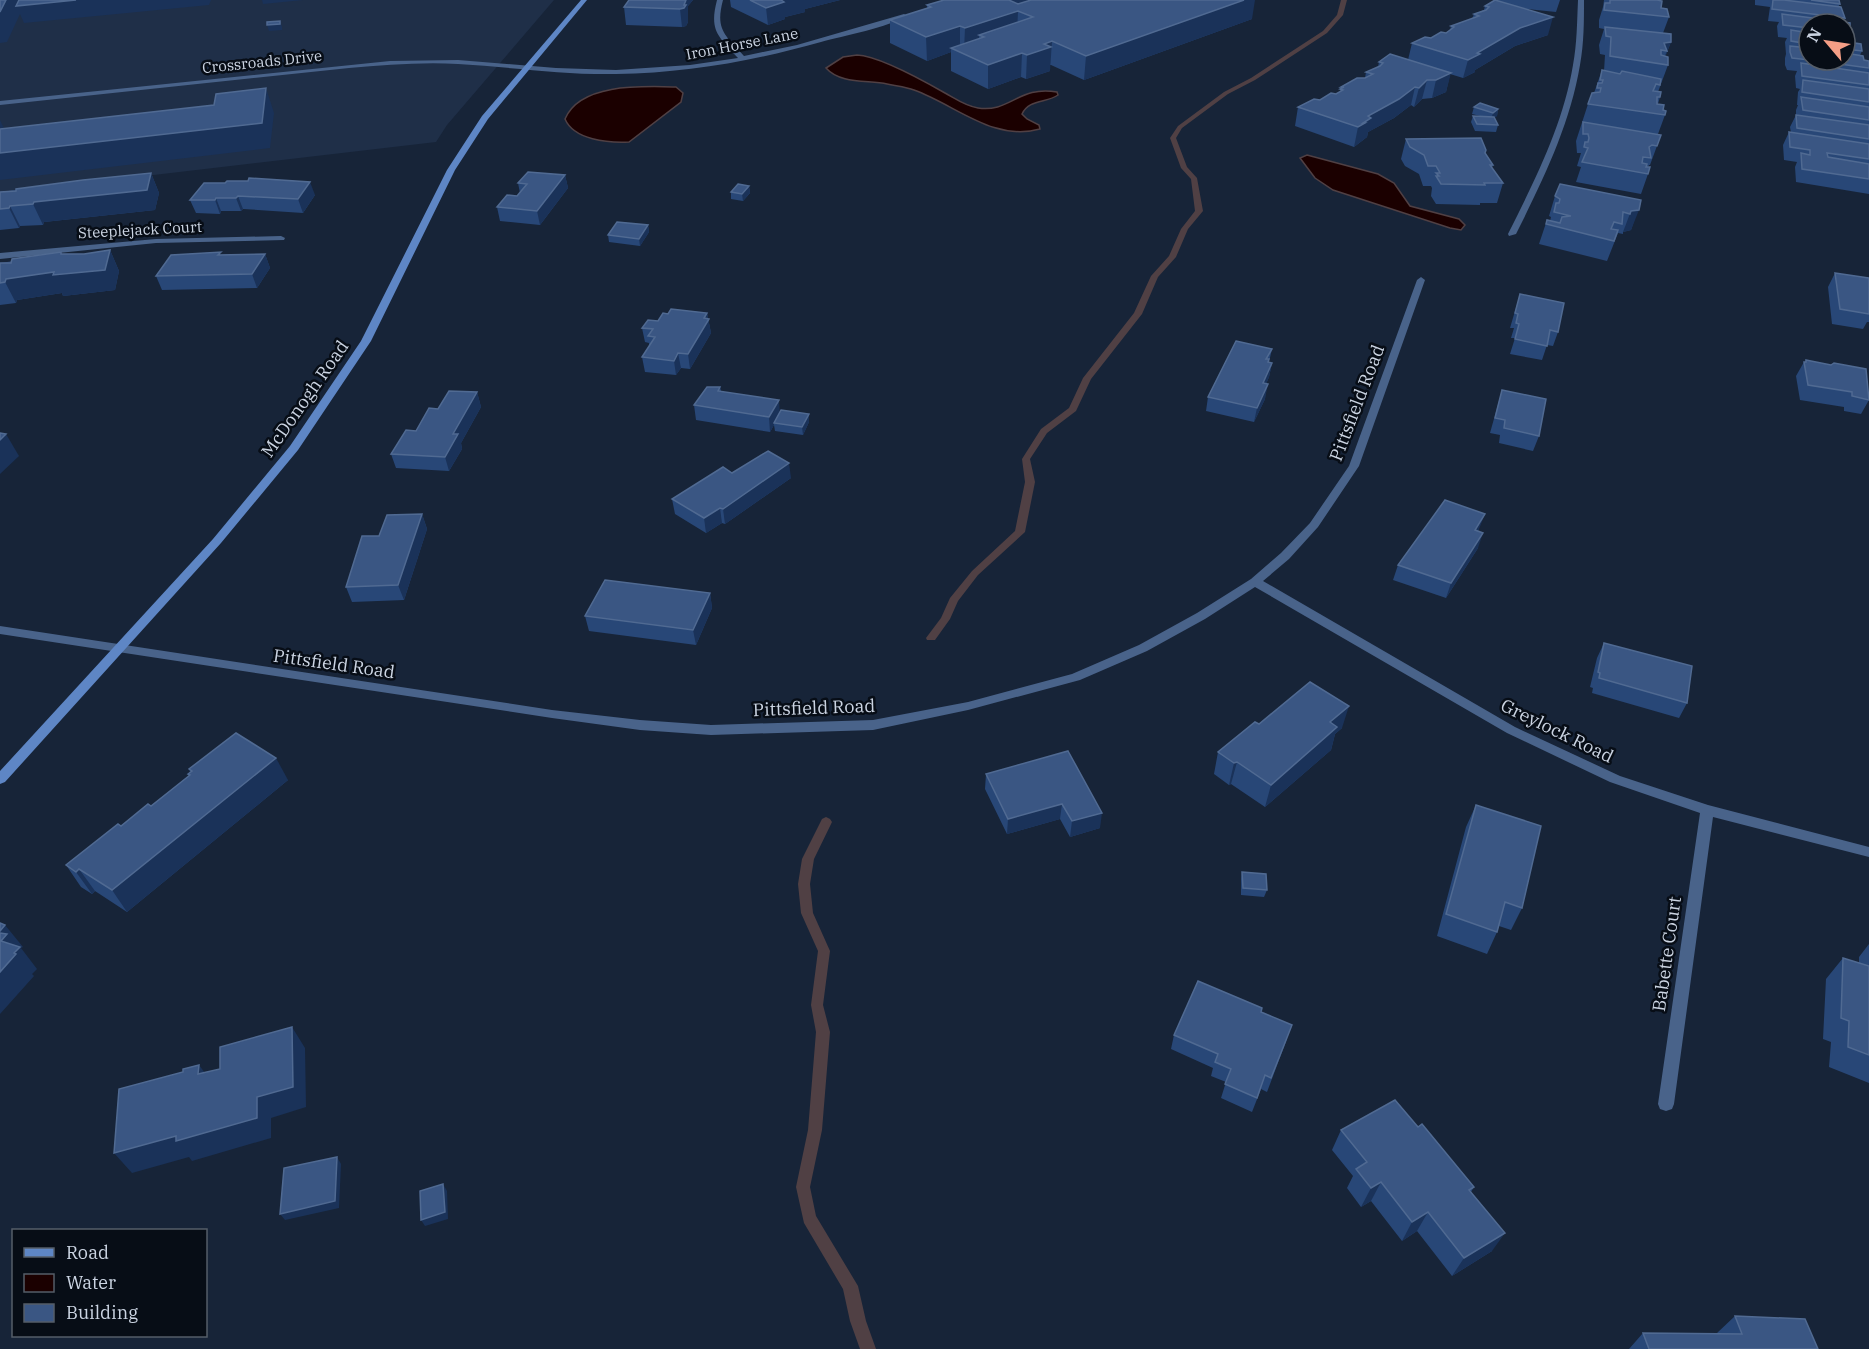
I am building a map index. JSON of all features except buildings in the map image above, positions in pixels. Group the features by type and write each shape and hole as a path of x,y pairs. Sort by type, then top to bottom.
{"main road":[{"name":"McDonogh Road","path":"0,779 217,542 260,491 321,411 366,341 451,170 467,143 584,0"}],"street":[{"path":"720,0 714,19 716,29 744,60"},
{"path":"1512,234 1552,154 1566,113 1579,60 1581,0"},
{"name":"Iron Horse Lane","path":"527,68 640,72 683,69 744,60 814,44 913,13"},
{"name":"Crossroads Drive","path":"0,103 379,63 431,61 527,68"},
{"name":"Steeplejack Court","path":"0,256 156,241 281,238"},
{"name":"Pittsfield Road","path":"0,630 540,713 640,725 711,730 873,725 968,706 1076,677 1143,648 1201,616 1255,582 1285,556 1314,525 1337,494 1353,466 1421,280"},
{"name":"Greylock Road","path":"1255,582 1511,730 1615,779 1707,810 1869,852"},
{"name":"Babette Court","path":"1666,1104 1707,810"}],"shaded area":[{"path":"0,0 554,0 447,125 436,142 0,193"}],"water":[{"path":"857,55 889,64 969,106 978,108 998,107 1033,92 1057,92 1058,95 1029,106 1022,114 1039,125 1040,129 1023,132 1006,130 975,120 914,90 846,79 826,68 843,57"},
{"path":"630,87 676,87 683,93 681,102 629,142 592,139 576,132 565,119 573,107 598,93"},
{"path":"1307,155 1378,174 1394,183 1410,206 1459,219 1465,225 1461,230 1450,228 1333,190 1315,178 1300,158"}],"waterway":[{"path":"931,638 945,619 954,600 975,573 1020,532 1030,482 1026,459 1044,431 1073,409 1087,378 1138,314 1155,276 1172,257 1185,229 1199,211 1194,178 1184,168 1174,144 1173,138 1180,127 1226,93 1253,79 1325,32 1340,15 1344,0"},
{"path":"826,822 808,859 804,884 807,913 824,951 817,1005 823,1032 815,1130 803,1187 809,1218 850,1286 858,1321 868,1349"}]}
